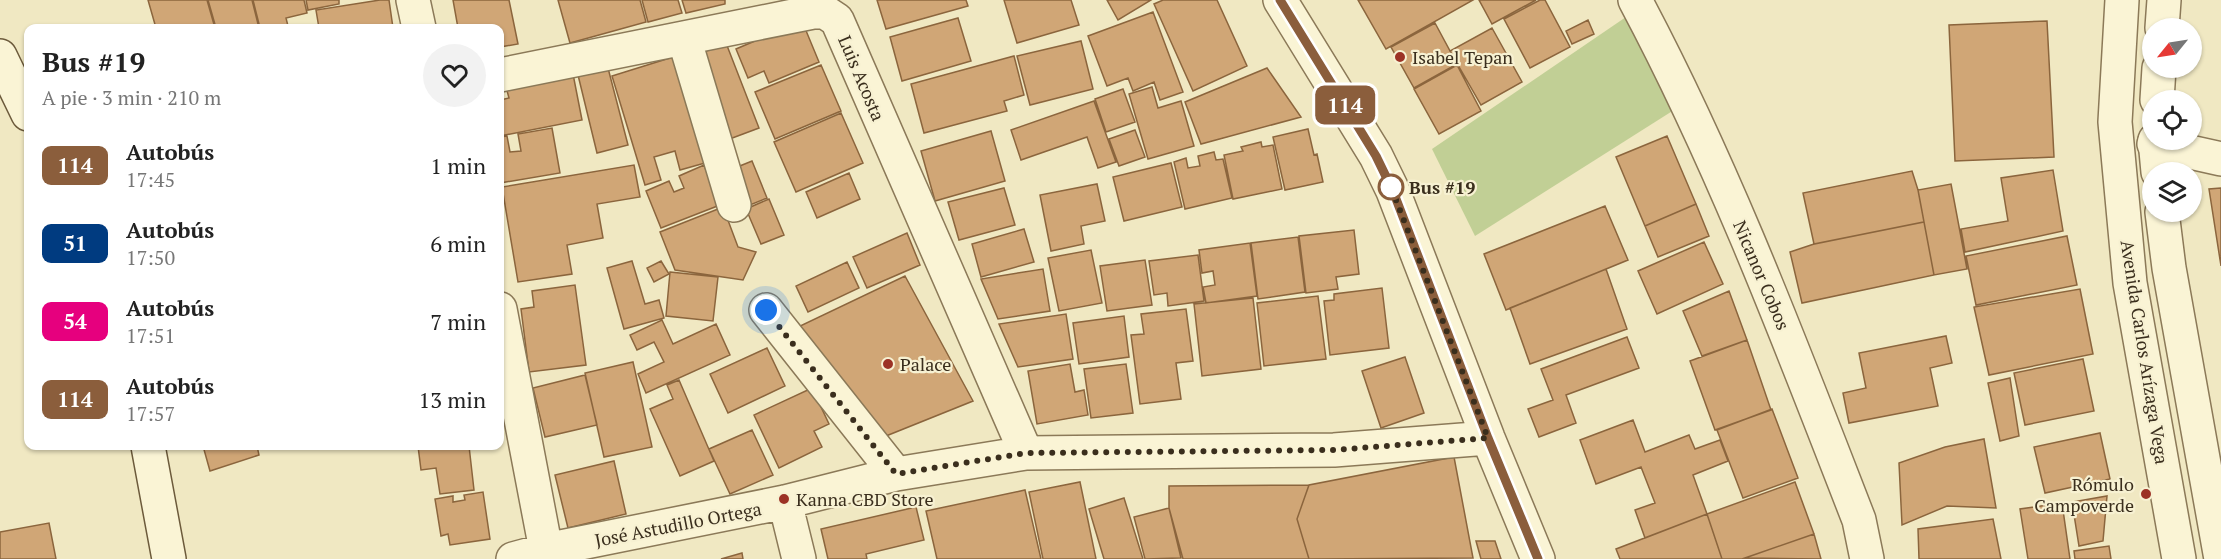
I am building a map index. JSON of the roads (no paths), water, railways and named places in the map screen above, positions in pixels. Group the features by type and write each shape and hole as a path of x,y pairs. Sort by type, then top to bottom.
{"street":[{"path":"413,0 418,24"},
{"path":"1280,0 1376,156 1393,191 1488,438 1538,559"},
{"name":"Nicanor Cobos","path":"1635,0 1667,60 1765,280 1859,520 1867,559"},
{"name":"Avenida Carlos Arízaga Vega","path":"2122,0 2115,122 2130,283 2179,559"},
{"path":"2163,18 2164,0"},
{"name":"Luis Acosta","path":"504,74 684,38 763,11 825,12 837,20 1026,453"},
{"path":"684,38 734,206"},
{"path":"0,56 24,106"},
{"path":"2156,152 2221,159"},
{"name":"Avenida Carlos Arízaga Vega","path":"2163,222 2169,268 2221,559"},
{"path":"766,310 896,474"},
{"path":"504,334 546,550"},
{"name":"José Astudillo Ortega","path":"513,559 546,550 785,502 896,474 1026,453 1334,450 1488,438"},
{"path":"149,450 169,559"},
{"path":"785,502 799,559"}],"place":[{"name":"Isabel Tepan","path":"1400,57"},
{"name":"Bus #19","path":"1391,187"},
{"name":"Palace","path":"888,364"},
{"name":"Rómulo Campoverde","path":"2146,494"},
{"name":"Kanna CBD Store","path":"784,499"}]}
